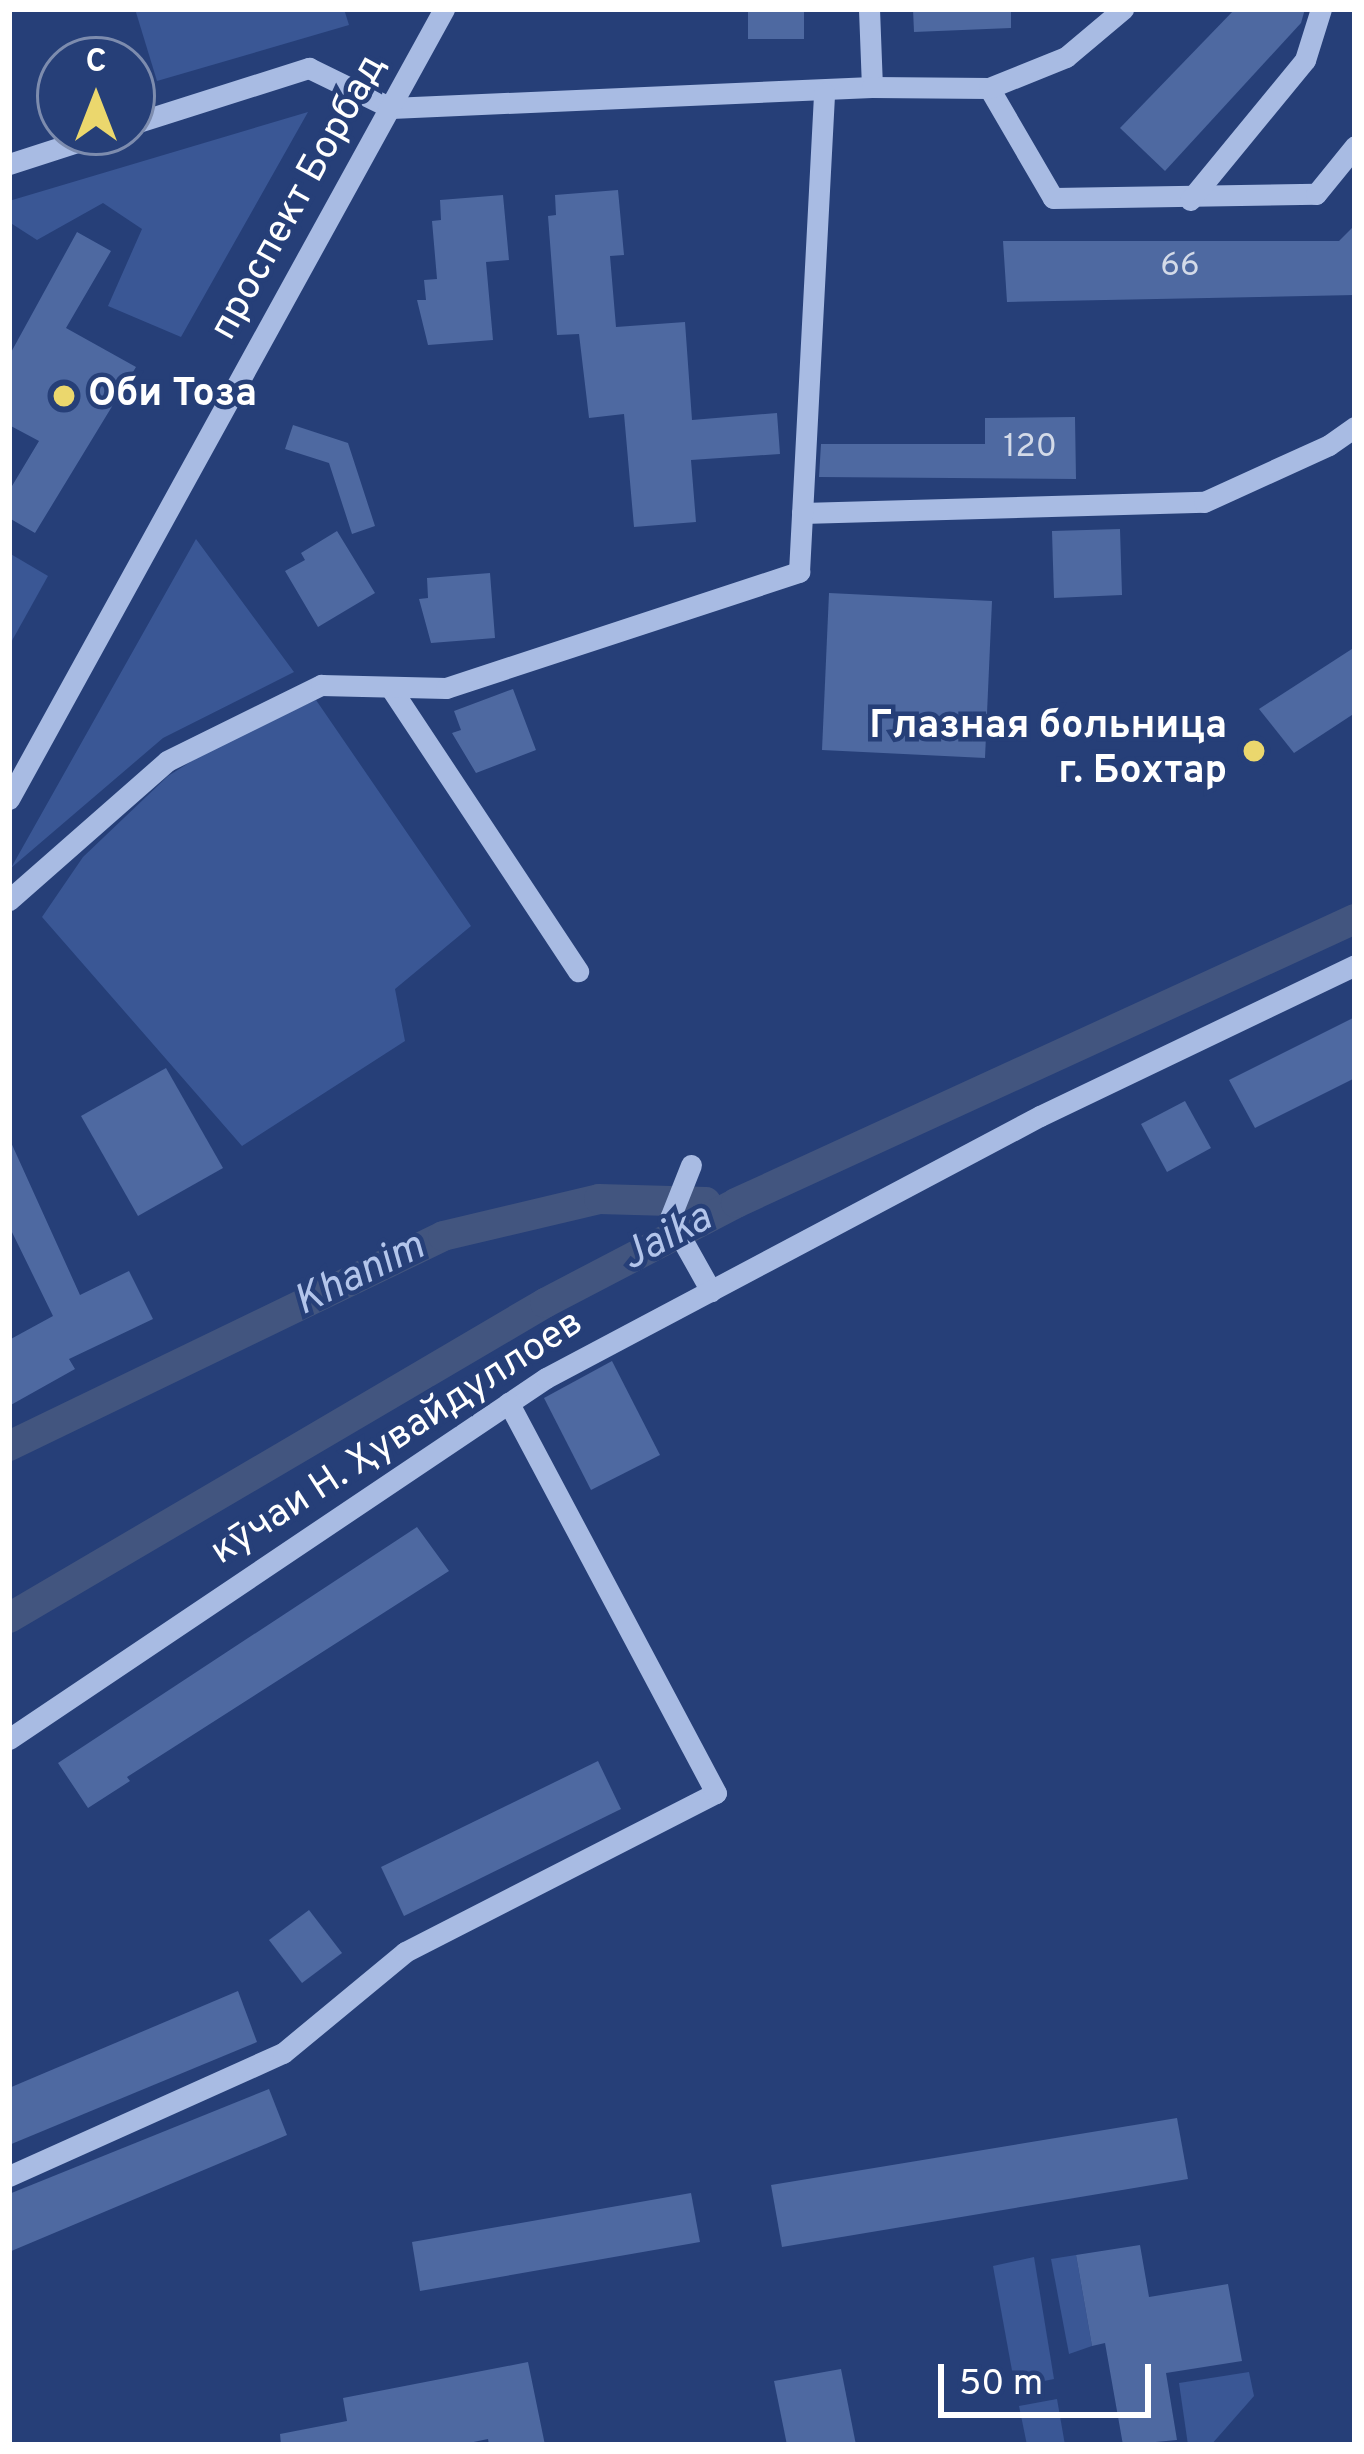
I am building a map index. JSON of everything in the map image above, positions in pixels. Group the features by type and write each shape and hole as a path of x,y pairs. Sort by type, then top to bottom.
{"street":[{"name":"проспект Борбад","path":"9,799 444,9"},
{"path":"869,9 872,87"},
{"path":"156,116 309,68 391,108 824,93 872,87 989,88 1066,57 1123,9"},
{"path":"1190,200 1305,61 1321,9"},
{"path":"989,88 1052,198 1190,200 1316,194 1355,146"},
{"path":"9,900 167,761 321,685 446,688 799,572 824,93"},
{"path":"802,513 1204,502 1329,446 1355,427"},
{"path":"390,687 578,971"},
{"name":"кӯчаи Н. Ҳувайдуллоев","path":"9,1739 509,1403 1040,1116 1355,965"},
{"path":"691,1165 670,1218 711,1291"},
{"path":"9,2176 283,2054 405,1952 716,1793 509,1403"}],"shaded area":[{"path":"135,9 344,9 349,25 157,81 156,36 143,36"},
{"path":"308,112 181,337 108,306 142,229 103,203 37,240 9,222 9,201"},
{"path":"196,539 294,672 163,738 11,868"},
{"path":"9,553 48,576 9,646"},
{"path":"316,700 471,926 395,989 405,1041 242,1146 42,917 83,857 168,776 214,747"},
{"path":"1076,2255 1092,2346 1069,2354 1051,2259"},
{"path":"1034,2257 1054,2379 1015,2387 993,2266"},
{"path":"1249,2372 1254,2396 1211,2445 1188,2445 1179,2383"},
{"path":"1057,2399 1065,2445 1027,2445 1019,2406"}],"building":[{"path":"748,9 804,9 804,39 748,39"},
{"path":"913,9 1011,9 1011,28 914,32"},
{"path":"1235,9 1305,9 1301,23 1165,171 1120,128"},
{"path":"618,190 624,255 610,256 616,327 685,322 692,420 777,413 780,454 691,460 696,522 634,527 624,414 589,418 579,334 557,335 548,216 556,215 555,195"},
{"path":"503,195 509,260 486,262 493,340 428,345 417,300 426,300 424,280 437,279 432,221 441,220 440,200"},
{"path":"1355,225 1355,295 1007,302 1003,241 1339,241"},
{"name":"Оби Тоза","path":"77,232 111,251 66,328 136,367 35,533 9,518 9,491 39,441 9,425 9,356"},
{"path":"1075,417 1076,479 819,477 821,444 985,444 985,418"},
{"path":"293,425 348,443 375,526 352,534 329,463 285,449"},
{"path":"1120,529 1122,595 1054,598 1052,531"},
{"path":"337,531 375,593 318,627 285,571 305,560 301,553"},
{"path":"490,573 495,638 431,643 419,599 428,598 427,578"},
{"path":"829,593 992,601 985,758 822,750"},
{"path":"1355,647 1355,713 1294,753 1259,709"},
{"path":"513,689 536,750 476,773 452,733 461,730 454,711"},
{"path":"1355,1017 1355,1078 1255,1128 1229,1080"},
{"path":"166,1068 223,1168 138,1216 81,1116"},
{"path":"1185,1101 1211,1148 1167,1172 1141,1124"},
{"path":"9,1138 80,1295 129,1271 153,1319 69,1359 75,1369 9,1406 9,1340 53,1316 9,1226"},
{"path":"612,1361 660,1455 591,1490 544,1398"},
{"path":"417,1527 449,1571 127,1777 130,1781 88,1808 58,1763"},
{"path":"598,1761 621,1809 404,1916 381,1867"},
{"path":"309,1910 342,1953 302,1983 269,1940"},
{"path":"238,1991 257,2042 9,2145 9,2088"},
{"path":"269,2089 287,2135 9,2252 9,2194"},
{"path":"1177,2118 1188,2179 782,2247 771,2185"},
{"path":"691,2193 700,2242 420,2291 412,2242"},
{"path":"1140,2245 1149,2297 1228,2284 1242,2361 1166,2373 1177,2440 1123,2445 1105,2343 1092,2346 1076,2255"},
{"path":"528,2362 545,2445 489,2445 488,2439 459,2445 281,2445 280,2434 347,2421 343,2398"},
{"path":"841,2369 856,2445 787,2445 774,2381"}],"waterway":[{"name":"Jaika","path":"9,1618 545,1303 736,1203 1355,919"},
{"name":"Khanim","path":"9,1446 443,1236 599,1199 706,1202"}],"place":[{"name":"Оби Тоза","path":"64,396"},
{"name":"Глазная больница г. Бохтар","path":"1254,751"}]}
